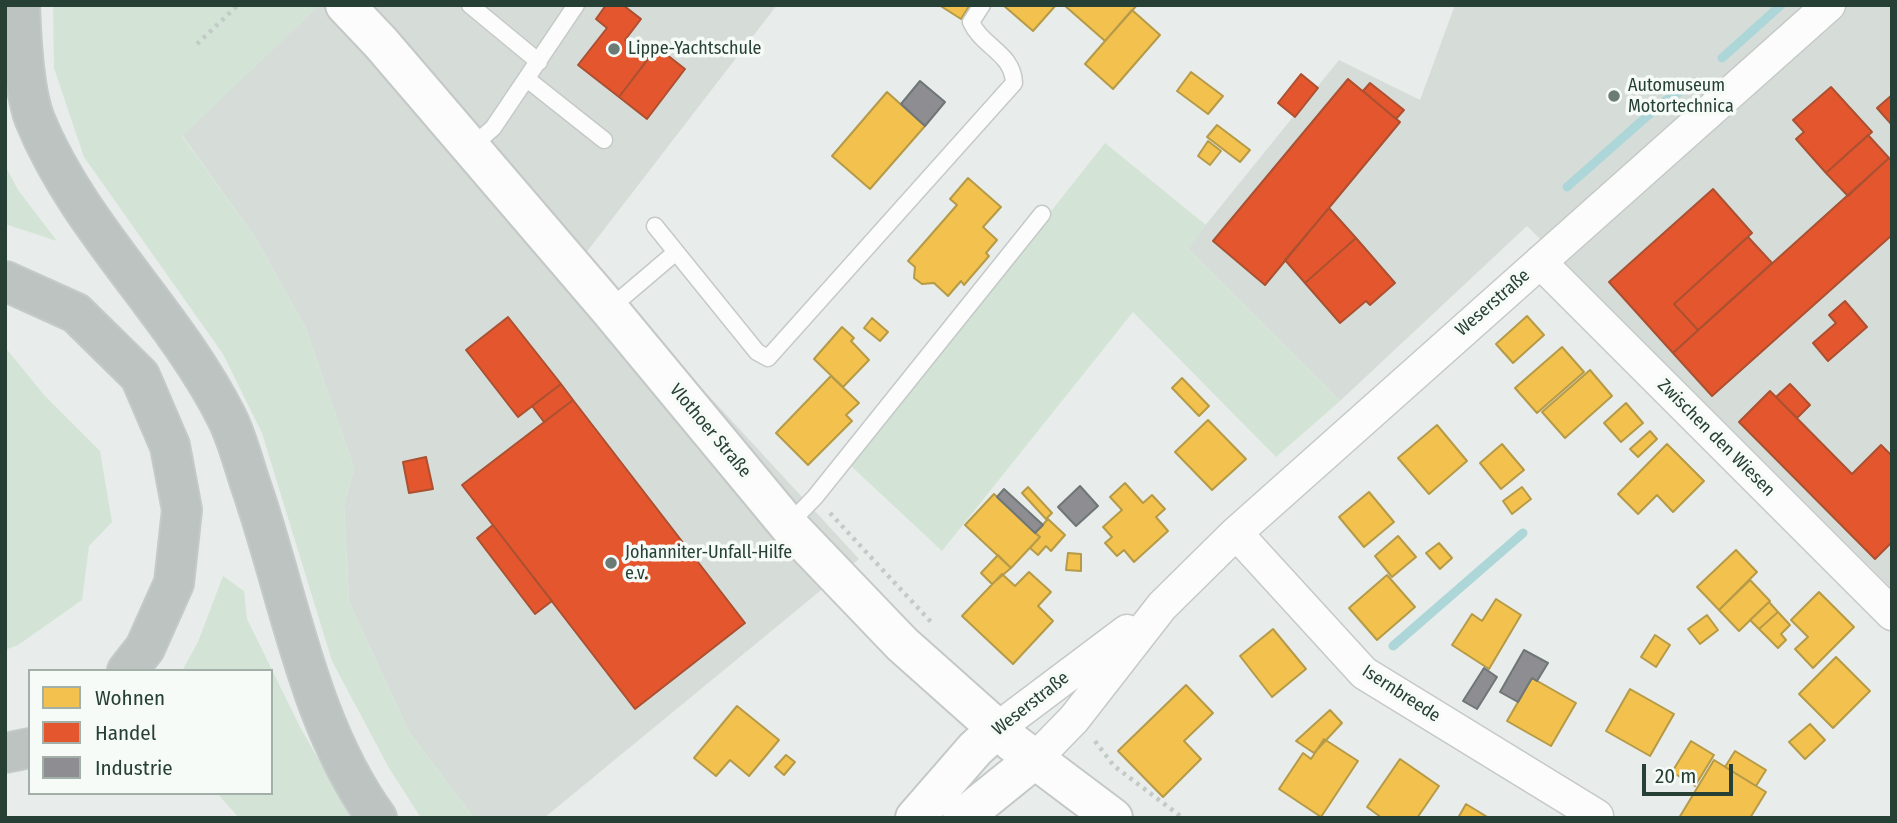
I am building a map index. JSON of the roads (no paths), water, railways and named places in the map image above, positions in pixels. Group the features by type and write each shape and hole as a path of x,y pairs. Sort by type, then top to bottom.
{"highway":[{"path":"20,5 21,39 34,119 72,190 186,347 228,419 317,699 353,784 377,818"},
{"path":"5,281 76,313 140,376 170,446 181,510 174,583 145,648 129,669"},
{"path":"5,753 28,748"}],"main road":[{"name":"Vlothoer Straße","path":"345,5 609,309 788,525 902,644 1035,760 1113,818"},
{"name":"Weserstraße","path":"915,818 957,769 998,728"},
{"name":"Weserstraße","path":"962,818 1035,760"}],"street":[{"name":"Weserstraße","path":"1035,760 1074,719 1163,606 1236,533 1829,5"},
{"name":"Zwischen den Wiesen","path":"1540,262 1892,614"},
{"name":"Isernbreede","path":"1236,533 1364,673 1597,816"},
{"name":"Weserstraße","path":"998,728 1163,606"}],"lane":[{"path":"470,5 539,62"},
{"path":"470,148 493,128 576,5"},
{"path":"655,226 757,352 768,358 1014,83 1008,61 975,30 971,22 982,5"},
{"path":"527,79 604,140"},
{"path":"788,525 815,497 1042,214"},
{"path":"609,309 676,252"}],"waterway":[{"path":"1722,58 1781,5"},
{"path":"1567,187 1662,103 1695,82"},
{"path":"1393,646 1523,533"}],"place":[{"name":"Lippe-Yachtschule","path":"614,49"},
{"name":"Automuseum Motortechnica","path":"1614,96"},
{"name":"Johanniter-Unfall-Hilfe e.v.","path":"611,563"}]}
